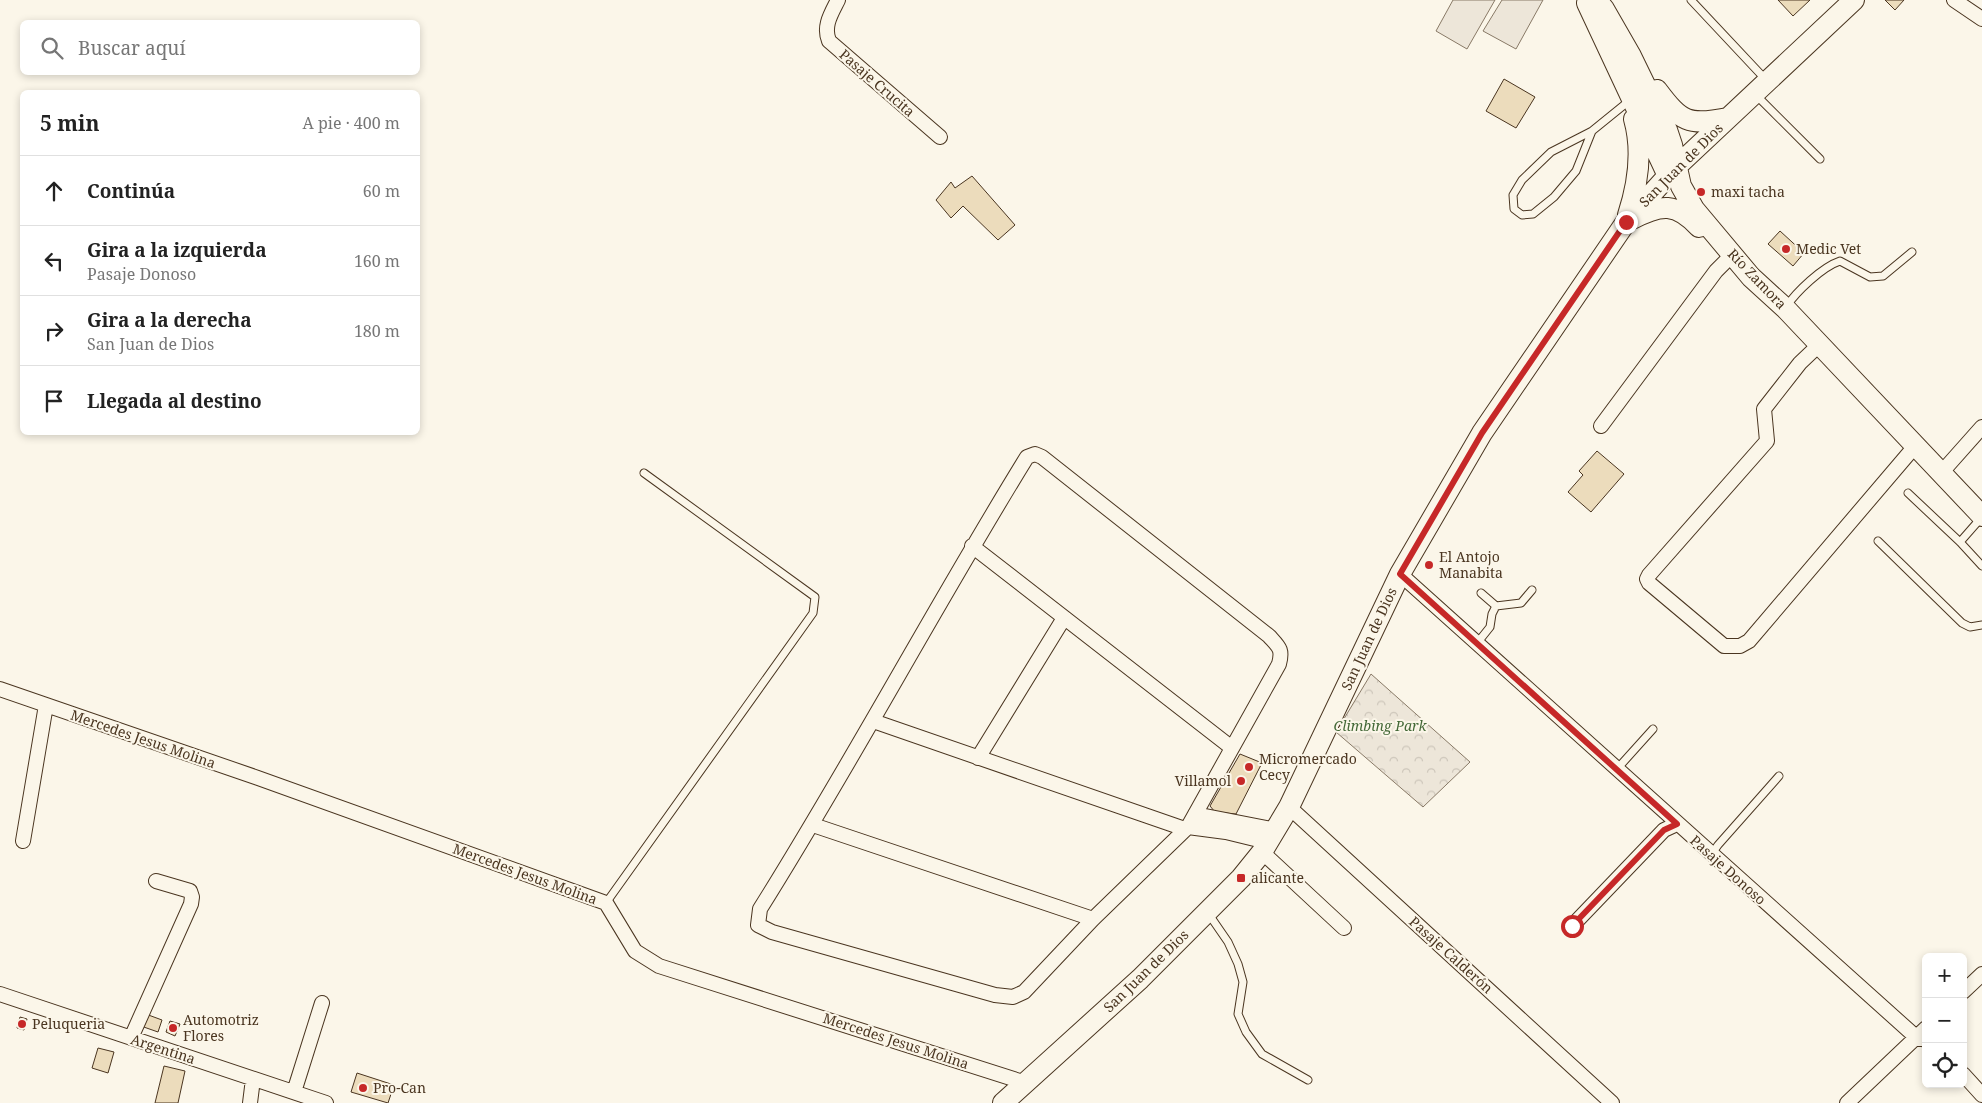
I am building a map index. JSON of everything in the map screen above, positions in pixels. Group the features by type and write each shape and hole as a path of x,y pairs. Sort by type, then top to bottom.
{"street":[{"name":"Pasaje Crucita","path":"838,0 828,22 826,32 829,41 940,136"},
{"name":"Río Zamora","path":"1586,0 1627,92 1694,209 1751,277 1820,344 1982,516"},
{"name":"Río Zamora","path":"1597,0 1631,56 1667,130 1672,145 1672,171"},
{"name":"San Juan de Dios","path":"1003,1103 1140,979 1241,878 1289,808 1400,574 1482,433 1626,222 1672,171 1854,0"},
{"path":"1954,0 1982,19"},
{"path":"1631,56 1673,112 1686,120 1702,123 1728,118"},
{"path":"1626,222 1636,192 1638,173 1636,124 1627,92"},
{"path":"1694,209 1688,176 1691,160 1696,148"},
{"path":"1626,222 1651,210 1667,207 1680,210 1694,221 1740,273 1751,277"},
{"path":"1601,426 1716,272 1728,259"},
{"path":"1820,344 1800,364 1764,409 1768,441 1649,574 1649,583 1724,646 1740,646 1749,642 1916,445"},
{"path":"1942,472 1982,427"},
{"path":"1035,454 1042,457 1270,636 1280,648 1282,654 1279,664 1189,823 1093,919 1024,992 1013,997 995,995 772,932 758,925 760,909 812,825 972,546 1027,457 1035,454"},
{"path":"972,546 1232,748"},
{"name":"Pasaje Donoso","path":"1400,574 1478,642 1711,854 1922,1034"},
{"path":"978,758 1064,618"},
{"name":"Mercedes Jesus Molina","path":"0,689 606,903 635,951 659,966 1026,1082"},
{"path":"23,841 46,705"},
{"path":"872,721 978,758 1189,823 1268,841 1344,928"},
{"name":"Pasaje Calderón","path":"1289,808 1612,1103"},
{"path":"1572,926 1664,830 1677,824"},
{"path":"812,825 1093,919"},
{"path":"131,1038 191,904 192,897 190,891 156,881"},
{"path":"1967,988 1982,974"},
{"name":"Argentina","path":"1,998 131,1038 326,1103"},
{"path":"294,1092 322,1003"},
{"path":"1847,1103 1922,1036"},
{"path":"1967,1078 1982,1095"},
{"path":"250,1103 253,1079"}],"lane":[{"path":"1691,0 1820,158"},
{"path":"1592,130 1576,170 1554,197 1533,214 1522,215 1514,210 1514,195 1522,180 1551,152 1592,130 1627,92"},
{"path":"1785,308 1792,298 1831,264 1840,261 1870,277 1883,276 1912,252"},
{"path":"606,903 813,613 815,597 644,473"},
{"path":"1908,493 1960,542 1982,566"},
{"path":"1960,542 1982,516"},
{"path":"1878,541 1962,623 1970,627 1982,625"},
{"path":"1481,593 1496,606 1521,603 1532,590"},
{"path":"1478,642 1490,627 1492,614 1496,606"},
{"path":"1617,768 1653,728"},
{"path":"1711,854 1779,776"},
{"path":"1207,912 1228,942 1238,964 1243,982 1238,1014 1246,1032 1262,1054 1308,1080"}],"green space":[{"path":"1453,0 1495,0 1467,49 1436,31"},
{"path":"1502,0 1543,0 1516,49 1483,31"},
{"name":"Climbing Park","path":"1371,674 1470,762 1423,807 1336,732"}],"building":[{"path":"1778,0 1810,0 1793,16"},
{"path":"1885,0 1904,0 1895,10"},
{"path":"1504,79 1535,97 1516,128 1486,111"},
{"path":"972,176 1015,225 998,240 963,206 951,218 936,200 951,182 955,188"},
{"name":"Medic Vet","path":"1780,231 1804,253 1793,266 1768,244"},
{"path":"1597,451 1624,474 1591,512 1568,492 1583,475 1579,471"},
{"path":"1240,754 1262,763 1236,814 1215,812 1210,806"},
{"path":"143,1013 162,1020 158,1032 138,1025"},
{"name":"Peluqueria","path":"20,1017 27,1019 24,1030 17,1028"},
{"name":"Automotriz Flores","path":"170,1021 180,1024 175,1036 166,1032"},
{"path":"98,1048 114,1052 108,1073 92,1068"},
{"path":"164,1066 185,1071 178,1103 155,1103"},
{"path":"357,1073 394,1085 388,1103 351,1092"}],"place":[{"name":"maxi tacha","path":"1701,192"},
{"name":"Medic Vet","path":"1786,249"},
{"name":"El Antojo Manabita","path":"1429,565"},
{"name":"Micromercado Cecy","path":"1249,767"},
{"name":"Villamol","path":"1241,781"},
{"name":"alicante","path":"1241,878"},
{"name":"Peluqueria","path":"22,1024"},
{"name":"Automotriz Flores","path":"173,1028"},
{"name":"Pro-Can","path":"363,1088"}],"route":[{"path":"1572,926 1664,830 1677,824 1478,642 1400,574 1482,433 1626,222"}]}
